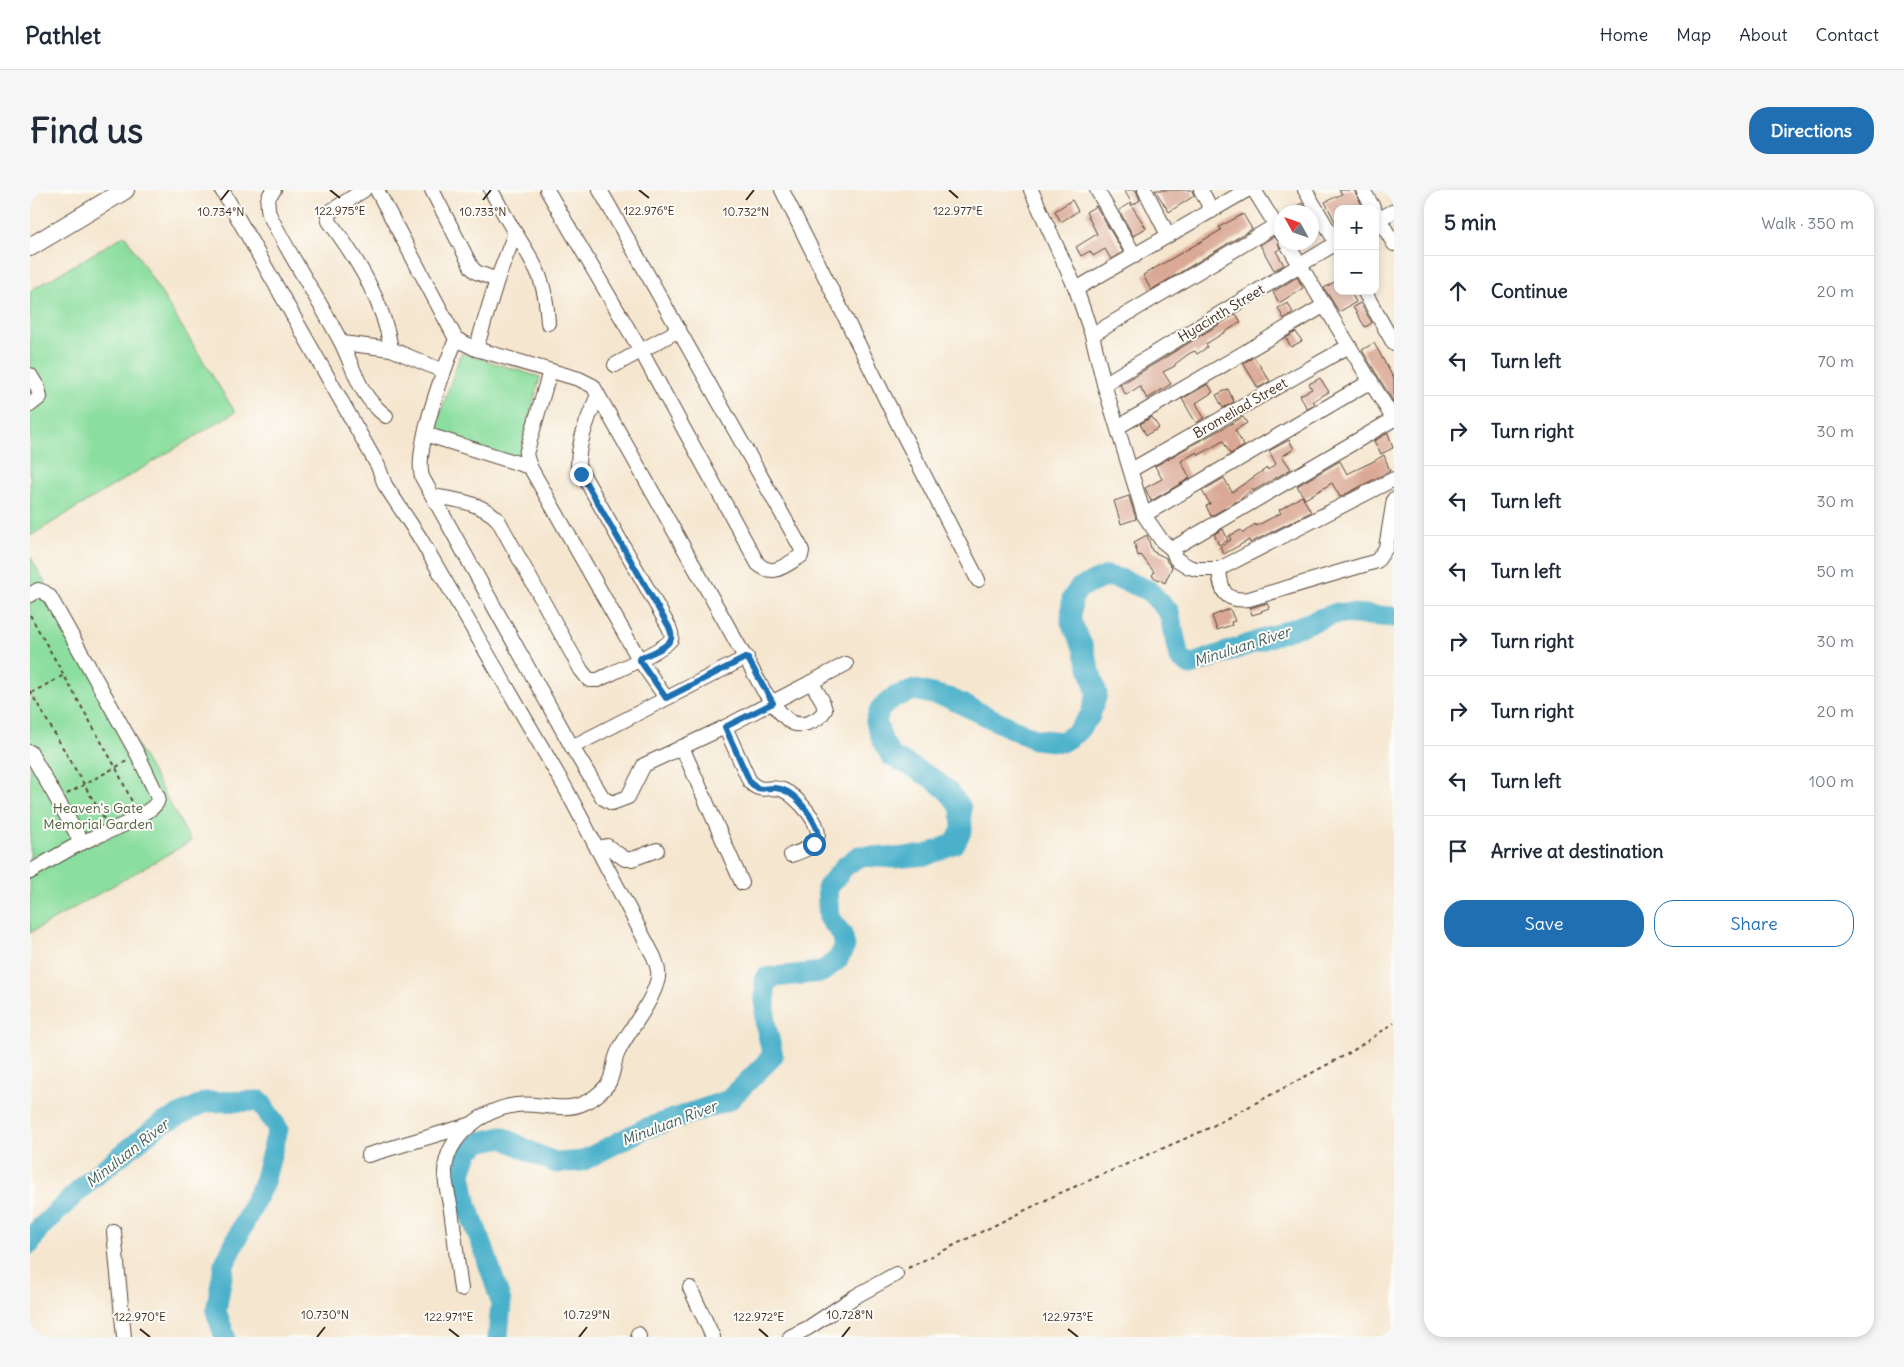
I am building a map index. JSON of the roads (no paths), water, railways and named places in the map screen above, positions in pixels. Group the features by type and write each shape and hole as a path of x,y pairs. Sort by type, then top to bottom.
{"main road":[{"path":"30,247 125,190"}],"street":[{"path":"222,190 378,466 385,485 420,538 537,738 598,848 654,957 658,970 657,981 651,994 617,1053 607,1085 584,1104 571,1106 516,1105 500,1109 470,1124 368,1155"},
{"path":"274,190 267,202 269,214 342,343 356,377 369,400 386,416"},
{"path":"364,190 331,211 328,215 328,221 356,259 365,277 388,331 391,349"},
{"path":"377,190 456,338 476,349 587,382 593,386 773,703 788,721 804,724 810,723 817,720 825,710 811,682"},
{"path":"432,190 472,268 476,272 497,280"},
{"path":"491,190 515,233 534,261 546,294 548,323"},
{"path":"547,190 641,351 758,564 767,571 773,572 801,556 802,551 600,190"},
{"path":"782,190 978,580"},
{"path":"1031,190 1076,289 1092,335 1104,384 1144,515 1162,541 1172,549 1176,560 1189,567 1218,570 1394,480"},
{"path":"1097,190 1135,256"},
{"path":"1145,190 1168,234"},
{"path":"1201,190 1212,211"},
{"path":"1076,289 1135,256 1168,234 1247,190"},
{"path":"1254,190 1274,222"},
{"path":"1305,190 1334,239"},
{"path":"1363,190 1371,205"},
{"path":"1379,214 1394,211"},
{"path":"1379,220 1394,244"},
{"path":"476,349 497,280 515,233"},
{"path":"1092,335 1274,233"},
{"name":"Hyacinth Street","path":"1104,384 1334,246"},
{"path":"1172,549 1394,419 1291,250"},
{"path":"1366,295 1394,344"},
{"path":"1118,427 1325,305"},
{"path":"615,365 679,330"},
{"path":"456,338 443,371 425,434 420,468 422,477 572,747 603,798 612,803 628,796 644,764 725,727 846,664"},
{"path":"342,343 391,349 443,371"},
{"name":"Bromeliad Street","path":"1131,470 1350,346"},
{"path":"550,371 526,454 530,467 639,659 666,698"},
{"path":"30,375 38,388 40,397 30,405"},
{"path":"1144,515 1371,382"},
{"path":"433,496 456,500 478,507 498,520 585,677 589,680 598,680 659,649 671,639 672,635 669,627 578,466 579,451 588,416 598,394"},
{"path":"425,434 530,467"},
{"path":"1218,570 1220,588 1233,599 1241,600 1372,564 1382,557 1386,548 1394,499"},
{"path":"30,595 38,590 50,597 138,755 158,797 158,802 139,816 82,843 30,872"},
{"path":"572,747 747,657"},
{"path":"725,727 750,782 755,787 764,790 775,788 783,790 804,808 813,820 818,831 817,838 807,849 791,855"},
{"path":"682,747 742,883"},
{"path":"31,755 82,843"},
{"path":"598,848 607,846 625,859 632,859 657,850"},
{"path":"461,1289 445,1170 448,1155 454,1142 470,1124"},
{"path":"114,1232 124,1337"},
{"path":"790,1337 808,1328 856,1296 896,1274"},
{"path":"690,1288 713,1337"}],"waterway":[{"name":"Minuluan River","path":"498,1337 501,1302 467,1206 461,1173 469,1150 480,1142 502,1137 557,1163 582,1161 644,1129 729,1100 773,1056 765,1022 765,978 822,972 838,959 845,946 842,934 829,918 827,888 844,867 859,856 894,858 927,855 955,843 962,830 961,808 948,791 932,778 891,756 882,740 876,721 880,709 894,697 915,690 949,698 1034,739 1062,742 1076,733 1090,716 1097,694 1083,647 1071,622 1072,599 1079,588 1107,576 1148,590 1169,612 1179,657 1190,665 1337,613 1394,617"},
{"name":"Minuluan River","path":"30,1244 37,1231 90,1180 159,1125 206,1102 260,1101 278,1129 264,1182 224,1265 216,1311 225,1337"}],"park label":[{"name":"Heaven's Gate Memorial Garden","path":"98,816"}]}
